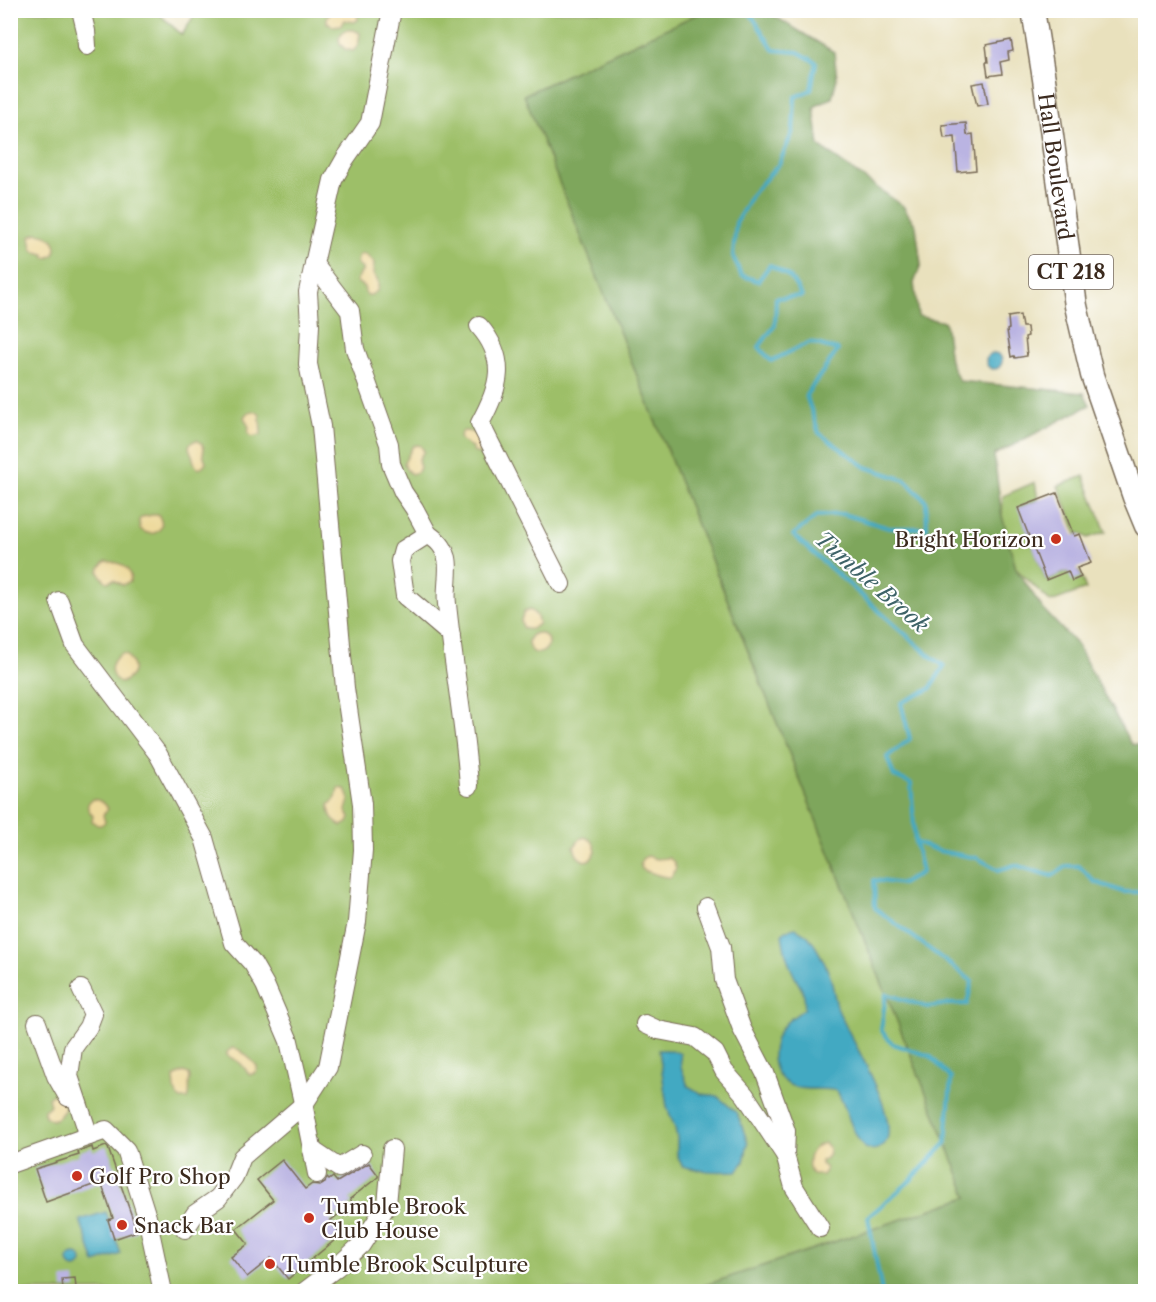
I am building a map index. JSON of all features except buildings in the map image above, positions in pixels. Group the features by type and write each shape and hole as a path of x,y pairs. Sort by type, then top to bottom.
{"main road":[{"name":"Hall Boulevard","path":"1033,10 1076,306 1092,375 1146,526"}],"lane":[{"path":"81,10 87,46"},
{"path":"185,1229 195,1214 218,1198 234,1177 242,1157 304,1104 328,1067 357,922 363,850 362,804 345,688 321,426 308,364 310,325 308,292 333,180 370,123 392,10"},
{"path":"314,264 350,311 355,349 389,444 391,464 403,492 428,534 440,542 447,560 446,601 466,747 469,786"},
{"path":"479,326 490,338 499,362 497,386 480,423 561,584"},
{"path":"428,534 403,550 400,561 405,596 451,635"},
{"path":"59,601 75,645 158,754 204,837 234,943 259,974 289,1041 317,1174"},
{"path":"706,907 721,946 724,980 742,1029 765,1073 786,1131 785,1155"},
{"path":"81,989 93,1014 88,1028 73,1048 69,1076 89,1136"},
{"path":"37,1023 56,1076 89,1136"},
{"path":"645,1024 658,1030 695,1037 715,1053 724,1071 745,1095 785,1155 794,1187 820,1228"},
{"path":"10,1164 106,1130 126,1150 147,1217 163,1292"},
{"path":"304,1292 361,1245 387,1205 392,1149"},
{"path":"312,1150 339,1168 362,1154"}],"green space":[{"path":"10,11 156,11 182,35 197,11 704,11 524,95 968,1197 688,1291 11,1291"},
{"path":"704,11 766,11 834,52 837,78 832,98 814,107 819,146 903,206 916,226 921,265 914,283 918,316 945,322 950,361 959,381 1084,393 1090,405 994,455 1002,516 1016,569 1043,609 1077,645 1131,744 1145,746 1145,1291 688,1291 968,1197 524,95"},
{"path":"1084,476 1106,532 1088,538 1080,533 1077,534 1058,486"},
{"path":"1035,482 1038,500 1019,508 1046,580 1067,572 1070,575 1079,571 1086,589 1051,602 1016,569 1002,516 1003,496"}],"sand":[{"path":"339,10 357,11 358,20 354,22 345,20 341,25 332,26 327,23 327,16"},
{"path":"345,30 360,33 358,46 353,51 345,49 340,44 339,38"},
{"path":"37,233 47,236 54,242 56,249 50,257 45,258 44,254 32,249 30,236"},
{"path":"361,254 365,254 374,263 373,274 378,286 377,291 371,295 367,295 364,287 357,282 363,270 357,263"},
{"path":"252,411 260,415 261,435 252,437 248,433 249,427 244,417"},
{"path":"464,431 472,432 479,438 482,449 479,454 473,452 473,448 460,438"},
{"path":"197,440 202,444 206,462 198,469 189,448 191,442"},
{"path":"418,445 424,451 418,460 420,467 418,472 411,474 404,463 413,446"},
{"path":"158,515 161,520 162,525 158,531 149,533 140,529 139,520"},
{"path":"106,561 124,566 129,573 130,582 122,585 114,580 107,582 99,572"},
{"path":"530,610 536,615 539,623 530,629 523,628 521,620 524,612"},
{"path":"538,633 545,636 548,643 545,650 538,653 531,650 528,643 531,636"},
{"path":"121,654 126,654 132,663 133,670 130,677 121,683 113,677 111,669 114,661"},
{"path":"338,788 345,789 349,798 346,811 350,817 348,823 342,826 334,820 329,809 329,805 336,798"},
{"path":"92,799 106,805 108,809 103,815 105,822 101,825 92,821 93,816 89,811 88,803"},
{"path":"584,837 590,839 596,852 591,859 585,861 577,856 574,847"},
{"path":"648,856 656,859 669,858 674,862 676,868 671,877 642,869 640,863"},
{"path":"232,1048 240,1050 252,1060 257,1067 254,1073 250,1075 241,1064 227,1055"},
{"path":"183,1072 189,1074 190,1078 188,1099 181,1099 177,1096 175,1089 174,1077"},
{"path":"57,1095 62,1100 65,1109 58,1118 52,1120 46,1116 44,1110 50,1105 48,1098"},
{"path":"824,1143 829,1148 828,1156 821,1161 826,1171 823,1175 812,1175 809,1166 810,1156 815,1148"}],"water":[{"path":"994,353 1002,361 994,369 986,361"},
{"path":"796,928 808,936 815,945 829,975 839,1012 881,1097 888,1131 885,1143 877,1149 867,1149 862,1145 837,1091 795,1087 779,1076 775,1068 773,1050 779,1032 787,1022 804,1009 805,1003 803,993 789,964 782,935 786,930"},
{"path":"659,1050 680,1053 681,1067 688,1086 702,1094 717,1096 737,1113 748,1143 744,1162 737,1171 709,1171 682,1166 677,1154 675,1128 667,1107"},
{"path":"106,1212 121,1254 95,1263 80,1220"},
{"path":"75,1254 80,1256 82,1261 80,1266 75,1268 70,1266 68,1261 70,1256"}],"waterway":[{"name":"Tumble Brook","path":"748,10 774,50 798,52 816,62 811,90 795,97 793,131 779,164 752,194 736,223 733,256 741,275 758,281 770,265 790,277 802,296 776,298 775,325 759,347 771,361 810,342 838,350 806,395 819,433 866,467 905,480 926,501 927,528 889,528 843,514 817,516 793,535 944,666 930,689 901,703 910,739 887,757 894,776 911,783 915,842 922,872 902,884 874,880 875,908 972,981 967,1004 927,1007 886,994 881,1030 893,1044 930,1056 951,1078 946,1143 910,1181 868,1217 882,1292"},
{"path":"915,842 939,851 977,858 999,870 1015,865 1052,876 1067,866 1079,866 1095,882 1124,892 1146,892"}],"place":[{"name":"Bright Horizon","path":"1056,539"},
{"name":"Golf Pro Shop","path":"77,1176"},
{"name":"Tumble Brook Club House","path":"309,1218"},
{"name":"Snack Bar","path":"122,1225"},
{"name":"Tumble Brook Sculpture","path":"270,1264"}]}
